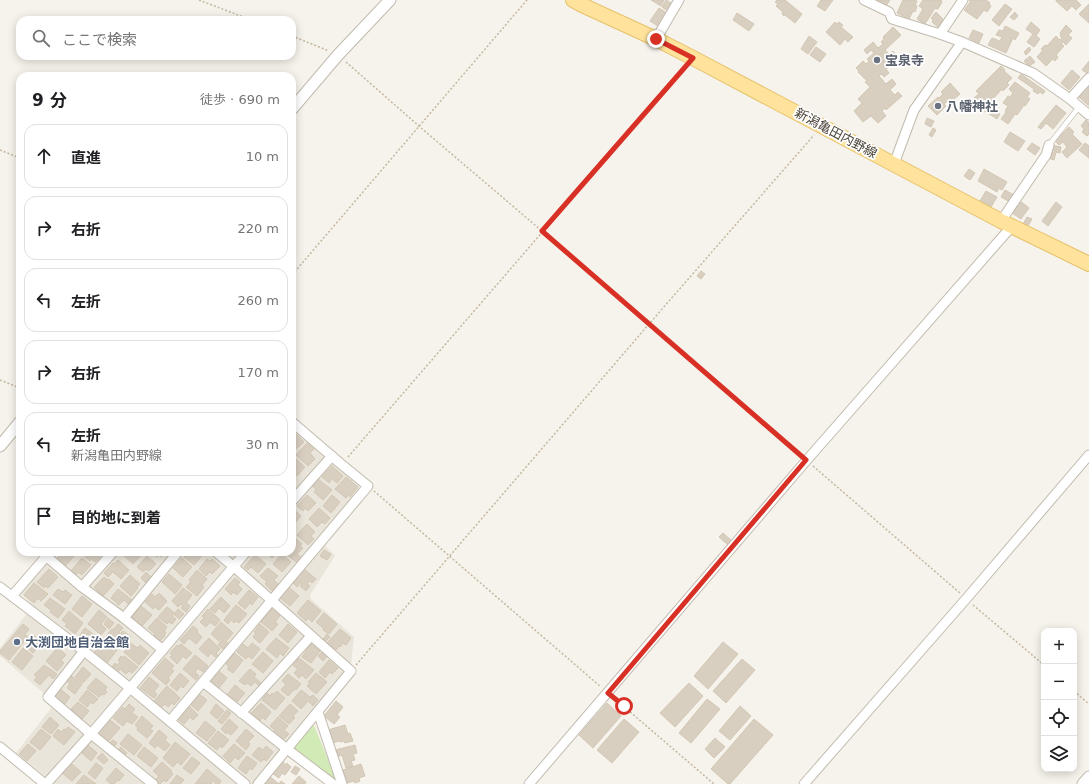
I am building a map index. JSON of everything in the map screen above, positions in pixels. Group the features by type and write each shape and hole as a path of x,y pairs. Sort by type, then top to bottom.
{"main road":[{"name":"新潟亀田内野線","path":"577,2 656,39 1006,223 1089,264"}],"street":[{"path":"296,104 338,55 390,0"},
{"path":"656,39 680,0"},
{"path":"940,34 963,0"},
{"path":"867,1 889,12 892,19 962,42 1033,73 1070,99 1089,115"},
{"path":"894,164 914,110 962,42"},
{"path":"1070,99 1089,78"},
{"path":"529,784 608,693 1006,223 1046,155 1049,145"},
{"path":"170,721 368,486 296,425"},
{"path":"0,446 16,427"},
{"path":"804,784 966,599 1089,455"},
{"path":"296,496 332,456"},
{"path":"12,596 46,556"},
{"path":"50,556 82,587 124,618 163,650"},
{"path":"82,587 109,556"},
{"path":"124,618 175,556"},
{"path":"221,556 351,671 258,784"},
{"path":"0,747 46,784 92,734 242,556"},
{"path":"0,587 84,651 245,784"},
{"path":"241,713 311,636"},
{"path":"84,651 48,697 153,784"},
{"path":"203,682 286,749 333,784"},
{"path":"318,712 342,784"},
{"path":"1083,784 1089,777"}],"lane":[{"path":"1049,145 1079,106"}],"path":[{"path":"199,0 241,16"},
{"path":"296,270 527,0"},
{"path":"296,38 338,55 1042,664"},
{"path":"341,464 693,58"},
{"path":"351,671 649,324 822,126"},
{"path":"0,150 16,156"},
{"path":"0,380 16,386"},
{"path":"368,486 450,555 714,784"},
{"path":"1077,694 1089,704"}],"shaded area":[{"path":"296,431 359,486 359,491 318,540 335,556 310,595 311,599 354,637 351,665 253,784 55,784 16,753 55,703 0,656 0,648 33,606 20,593 52,556 296,556"}],"green space":[{"path":"314,725 337,782 292,749"}],"building":[{"path":"651,0 664,0 661,6"},
{"path":"666,0 673,4 668,11 662,7"},
{"path":"777,0 785,0 802,14 795,23 782,14 783,12 776,6 778,4 775,2"},
{"path":"821,0 833,0 825,11 817,6"},
{"path":"876,0 890,0 886,6"},
{"path":"903,0 917,1 915,5 917,6 915,12 913,11 909,19 897,13"},
{"path":"923,0 942,0 938,9 935,8 925,24 917,19 923,9 919,6"},
{"path":"969,0 986,0 991,6 987,12 984,10 977,19 964,10 971,1"},
{"path":"1056,0 1076,0 1081,5 1076,10 1072,6 1067,11"},
{"path":"1005,4 1012,9 999,26 992,20"},
{"path":"1089,4 1089,23 1079,14"},
{"path":"659,8 667,13 658,26 650,21"},
{"path":"936,12 944,20 938,27 932,22 933,20 931,18"},
{"path":"1015,12 1018,16 1014,20 1010,17"},
{"path":"737,13 754,24 749,31 733,20"},
{"path":"835,22 837,24 839,22 843,25 841,27 853,37 848,42 845,39 840,45 826,32"},
{"path":"1031,22 1040,30 1036,36 1040,39 1034,47 1027,42 1033,34 1026,29"},
{"path":"1066,25 1072,31 1068,35 1072,38 1066,45 1063,42 1061,44 1064,46 1056,55 1058,57 1055,61 1053,59 1046,66 1037,57 1043,50 1041,49 1045,45 1047,46 1056,36 1060,40 1062,38 1060,33"},
{"path":"1005,26 1019,33 1015,40 1013,38 1006,53 988,45 992,38 1000,41 1002,37 996,35 999,30 1003,31"},
{"path":"893,27 901,35 885,50 889,54 893,51 896,55 893,57 895,59 886,69 889,73 884,77 881,74 879,76 886,84 892,79 896,84 890,90 895,95 898,92 902,96 886,110 885,108 882,111 886,116 878,123 871,116 863,122 854,111 862,103 858,99 870,87 856,68 863,61 866,64 869,61 867,59 874,53 871,50 867,54 864,50 873,42 878,48 883,44 881,42 884,39 883,37"},
{"path":"973,30 983,34 979,43 969,38"},
{"path":"809,36 817,42 808,54 801,49"},
{"path":"816,47 826,54 820,62 810,55"},
{"path":"1029,47 1031,50 1026,55 1024,52"},
{"path":"1030,56 1035,62 1029,66 1024,61"},
{"path":"1089,61 1089,70 1087,73 1082,70"},
{"path":"1001,66 1012,78 1007,83 1009,85 1003,91 1002,89 991,101 987,98 981,105 974,98 979,94 976,91"},
{"path":"1072,70 1080,77 1069,90 1061,83"},
{"path":"1021,74 1045,91 1043,94 1040,92 1038,94 1033,91 1034,89 1018,78"},
{"path":"1015,82 1030,93 1027,97 1030,99 1017,115 1015,114 1008,124 1001,119 1008,106 1003,103 1008,96 1010,97 1013,93 1009,89"},
{"path":"950,83 960,94 952,101 950,99 944,104 946,106 937,115 928,106 943,94 941,92"},
{"path":"1089,84 1089,106 1078,96"},
{"path":"985,103 998,111 997,112 1000,114 997,119 981,109"},
{"path":"1056,105 1066,113 1053,129 1046,123 1041,129 1038,127"},
{"path":"927,118 934,121 931,127 925,124"},
{"path":"1086,120 1089,123 1089,134 1087,136 1082,132 1084,129 1081,126"},
{"path":"1069,127 1074,132 1072,134 1082,144 1067,158 1062,152 1067,147 1063,142 1059,145 1055,141"},
{"path":"933,128 936,130 932,137 929,135"},
{"path":"1010,132 1025,141 1018,151 1004,142"},
{"path":"1032,143 1040,148 1035,155 1027,149"},
{"path":"1085,143 1089,146 1089,158 1079,150"},
{"path":"1051,145 1061,147 1060,153 1056,152 1054,160 1048,158"},
{"path":"969,169 975,173 970,180 964,176"},
{"path":"984,169 1007,182 1002,190 999,188 997,192 978,181"},
{"path":"1005,190 1014,195 1010,202 1001,197"},
{"path":"986,191 997,197 991,207 980,201"},
{"path":"1020,201 1029,208 1021,219 1012,213"},
{"path":"1056,202 1062,207 1048,226 1042,221"},
{"path":"1027,217 1032,219 1028,226 1023,224"},
{"path":"701,271 705,274 701,279 697,276"},
{"path":"296,434 304,442 296,449"},
{"path":"307,443 314,449 310,453 315,459 308,466 296,455"},
{"path":"296,459 305,467 297,476 296,475"},
{"path":"332,466 343,476 337,483 332,479 329,483 322,477"},
{"path":"346,477 358,487 350,497 348,495 346,498 335,489"},
{"path":"318,479 332,490 323,500 314,492 316,489 312,486"},
{"path":"307,495 316,503 308,511 305,508 303,511 297,506"},
{"path":"332,495 340,502 331,513 323,506"},
{"path":"319,508 330,518 325,524 322,522 317,527 309,519"},
{"path":"296,512 301,516 296,522"},
{"path":"307,524 315,532 311,536 314,539 308,545 297,535"},
{"path":"723,533 732,541 728,545 719,537"},
{"path":"296,539 302,544 300,546 303,548 297,554 302,558 297,563 289,556 296,556"},
{"path":"324,550 331,554 327,560 320,556"},
{"path":"59,556 74,556 65,566 57,559"},
{"path":"84,556 100,557 95,562 91,559 90,561"},
{"path":"124,556 140,556 133,564"},
{"path":"147,556 156,564 149,571 146,569 143,572 137,567"},
{"path":"185,556 202,556 194,565 184,557"},
{"path":"254,556 266,564 258,573 251,567 248,570 244,567"},
{"path":"280,556 284,556 291,562 282,572 273,564"},
{"path":"82,558 91,565 82,575 78,572 76,575 71,571"},
{"path":"182,558 192,567 183,577 173,568"},
{"path":"207,559 210,561 212,559 220,566 212,574 210,572 206,576 199,569"},
{"path":"118,560 129,570 121,579 113,572 108,577 104,573 113,563 114,564"},
{"path":"268,568 278,576 274,580 278,584 272,591 265,584 267,582 260,576"},
{"path":"49,569 58,577 48,588 45,586 44,588 37,582"},
{"path":"304,569 316,579 312,583 310,581 307,584 310,586 306,591 300,586 302,584 301,582 297,587 293,583"},
{"path":"197,570 207,579 202,585 204,587 197,596 186,587 191,582 189,580"},
{"path":"146,572 151,577 146,583 141,578"},
{"path":"169,574 182,585 175,594 162,582"},
{"path":"130,575 140,584 131,596 120,586"},
{"path":"104,577 108,580 109,579 114,584 103,596 94,587"},
{"path":"235,578 240,582 238,585 242,589 237,595 233,592 231,595 225,589"},
{"path":"34,583 48,594 41,601 38,598 34,603 24,595"},
{"path":"289,587 299,596 290,606 280,598"},
{"path":"183,588 192,595 186,603 190,606 186,612 181,608 183,606 181,604 178,607 172,601"},
{"path":"58,589 63,592 65,590 72,595 65,604 53,595"},
{"path":"118,589 132,600 128,604 124,600 119,605 111,598"},
{"path":"249,590 258,597 252,605 250,603 245,609 238,603"},
{"path":"159,593 167,601 159,610 155,607 153,609 145,602 152,594 155,597"},
{"path":"82,596 92,604 82,617 72,609"},
{"path":"221,597 230,606 224,613 219,608 215,613 210,609"},
{"path":"50,598 65,609 58,618 44,605"},
{"path":"308,600 321,611 312,622 308,618 306,621 297,613"},
{"path":"236,605 247,614 239,623 236,621 234,623 231,620 228,624 224,620"},
{"path":"141,606 152,615 142,626 132,617"},
{"path":"167,607 175,613 178,609 184,614 179,619 174,614 172,616 176,619 172,624 169,622 167,624 158,617"},
{"path":"208,609 220,620 215,626 210,622 206,627 200,622 204,618 202,616"},
{"path":"272,609 280,616 275,622 278,624 272,631 261,622"},
{"path":"99,610 107,617 101,624 106,629 101,635 88,624"},
{"path":"69,611 83,623 75,634 65,626 67,624 62,620"},
{"path":"324,613 337,624 329,634 316,622"},
{"path":"108,618 114,623 109,629 104,624"},
{"path":"157,618 167,627 164,631 166,632 164,635 165,636 160,641 148,628"},
{"path":"221,622 233,633 226,641 228,643 223,649 218,645 223,638 222,637 219,641 211,634"},
{"path":"23,624 29,629 25,634 28,637 9,660 0,653 0,651"},
{"path":"118,624 123,628 119,632 120,634 123,631 131,637 124,645 121,642 117,647 105,638"},
{"path":"260,624 269,632 260,643 253,637 256,633 254,632"},
{"path":"288,624 297,632 288,643 279,635"},
{"path":"193,626 198,630 197,632 202,637 196,644 189,638 184,644 180,640"},
{"path":"85,628 100,639 94,646 88,642 85,646 77,639"},
{"path":"340,629 351,638 346,645 343,643 336,650 327,643"},
{"path":"327,634 330,637 326,641 323,639"},
{"path":"34,635 42,642 33,653 25,646"},
{"path":"209,638 220,649 216,653 218,655 215,657 211,653 208,657 199,649"},
{"path":"276,638 289,648 283,656 280,653 277,658 266,649"},
{"path":"104,640 117,650 107,663 93,654"},
{"path":"723,642 738,654 708,689 694,676"},
{"path":"131,643 137,648 140,645 149,653 139,665 124,652"},
{"path":"252,643 260,649 252,659 248,656 246,659 237,652 243,644 248,648"},
{"path":"181,644 192,653 186,659 183,656 177,664 170,657 172,655 170,653 177,645 178,646"},
{"path":"311,644 320,651 311,663 302,657"},
{"path":"58,647 66,655 61,660 64,663 57,671 46,661"},
{"path":"23,648 33,656 22,670 12,662"},
{"path":"323,651 328,655 323,661 318,656"},
{"path":"263,652 273,661 263,673 252,664"},
{"path":"234,653 243,660 233,673 227,669 229,667 226,664"},
{"path":"195,655 208,666 203,672 198,668 195,672 199,676 196,680 183,669"},
{"path":"121,656 122,658 124,656 138,667 132,673 129,671 126,674 121,670 121,668 117,673 111,668 115,663 117,665 120,662 118,660"},
{"path":"165,658 174,666 171,669 174,671 168,678 170,680 166,685 152,673"},
{"path":"299,658 314,670 306,679 302,675 299,678 294,673 298,669 293,665"},
{"path":"742,659 755,670 726,703 713,691"},
{"path":"329,660 338,668 332,674 330,672 325,678 319,672"},
{"path":"44,665 57,674 53,679 49,675 40,685 34,680 37,677 34,675"},
{"path":"83,667 91,674 83,683 75,677"},
{"path":"250,669 256,674 254,677 261,683 259,686 255,682 251,686 247,683 245,685 239,681"},
{"path":"219,671 227,678 218,689 210,682"},
{"path":"180,673 189,681 183,688 181,686 177,691 170,685"},
{"path":"316,673 327,682 316,694 307,686 310,683 308,682"},
{"path":"288,674 301,684 288,696 281,690 286,684 282,681"},
{"path":"70,675 82,684 75,694 67,688 70,684 66,681"},
{"path":"149,677 159,685 154,692 157,694 154,698 140,688"},
{"path":"96,678 107,687 105,690 107,692 99,697 87,688"},
{"path":"689,683 703,696 675,727 660,713"},
{"path":"235,685 245,693 236,703 227,695"},
{"path":"167,686 180,698 174,705 172,703 168,707 165,704 161,708 154,701"},
{"path":"59,688 70,697 64,705 59,701 58,703 54,699 55,697 53,695"},
{"path":"87,690 98,699 93,704 91,702 87,707 79,700"},
{"path":"301,690 310,697 313,695 318,700 313,706 308,701 301,709 292,701"},
{"path":"277,691 285,698 275,710 262,700 267,693 270,696 272,693 274,694"},
{"path":"199,694 207,700 198,711 190,704"},
{"path":"707,699 720,709 691,743 679,733"},
{"path":"336,701 343,707 337,715 340,717 334,724 324,716"},
{"path":"78,702 89,711 82,719 71,709"},
{"path":"261,703 271,712 265,720 263,717 259,722 250,714"},
{"path":"607,703 621,716 593,748 579,735"},
{"path":"129,704 135,709 132,713 138,717 132,724 127,721 123,726 113,718 123,707 125,709"},
{"path":"216,704 224,711 217,719 210,713"},
{"path":"290,704 298,711 293,716 295,718 289,724 279,716"},
{"path":"189,706 198,715 193,720 190,717 184,724 178,719"},
{"path":"740,706 751,716 730,740 719,731"},
{"path":"227,710 231,713 222,724 218,721"},
{"path":"142,716 153,726 150,729 153,731 147,738 137,730 138,728 135,725"},
{"path":"50,717 59,725 51,734 42,727"},
{"path":"278,717 288,726 284,730 289,734 283,740 278,736 276,738 272,734 275,730 270,726"},
{"path":"229,719 238,727 231,735 227,732 226,734 221,729"},
{"path":"624,719 639,732 612,763 597,750"},
{"path":"754,719 773,735 730,784 728,784 711,769"},
{"path":"110,720 120,728 107,743 97,734"},
{"path":"205,721 216,730 207,741 196,733"},
{"path":"345,725 348,734 350,733 353,741 345,743 344,741 339,741 333,743 328,730"},
{"path":"68,727 75,732 64,745 53,736 58,729 61,732"},
{"path":"41,729 51,737 40,750 30,742"},
{"path":"246,729 254,736 248,742 250,744 246,750 236,741"},
{"path":"159,730 167,737 165,740 170,745 165,751 157,745 155,748 149,743"},
{"path":"218,731 229,740 222,748 220,746 217,750 208,743"},
{"path":"128,734 142,745 134,755 120,744"},
{"path":"715,738 725,747 714,758 705,749"},
{"path":"113,740 117,743 112,749 108,745"},
{"path":"175,742 190,754 181,765 177,762 173,767 163,758"},
{"path":"28,744 36,751 27,761 19,754"},
{"path":"234,744 245,753 238,760 235,757 230,763 223,756"},
{"path":"88,745 97,753 91,761 82,753"},
{"path":"355,745 357,753 353,754 355,760 351,761 353,766 346,768 342,755 337,757 335,750"},
{"path":"266,746 273,752 266,761 264,759 261,762 252,755 259,747 263,750"},
{"path":"121,747 127,753 123,757 117,752"},
{"path":"144,747 158,758 151,767 137,756"},
{"path":"102,753 108,760 104,764 97,758"},
{"path":"247,756 257,763 252,770 250,768 246,774 238,768"},
{"path":"192,757 200,763 191,774 183,768"},
{"path":"282,761 291,767 285,775 282,773 279,778 272,773"},
{"path":"162,762 172,771 171,773 173,774 166,782 164,780 160,784 157,784 154,781 159,776 153,771"},
{"path":"71,763 81,772 72,781 62,773"},
{"path":"96,763 103,768 95,779 88,773"},
{"path":"361,764 365,776 359,778 360,781 355,783 354,781 347,783 343,770"},
{"path":"295,766 300,769 296,775 291,772"},
{"path":"116,768 124,775 119,781 118,780 114,784 111,784 106,780"},
{"path":"207,769 221,781 219,784 216,784 213,781 211,783 212,784 195,784"},
{"path":"84,775 96,784 76,784"},
{"path":"177,775 184,780 180,784 170,784"},
{"path":"269,776 279,784 263,784"},
{"path":"299,776 306,782 305,784 292,784"}],"place":[{"name":"宝泉寺","path":"877,60"},
{"name":"八幡神社","path":"938,106"},
{"name":"大渕団地自治会館","path":"17,642"}],"route":[{"path":"624,706 608,693 806,460 542,231 693,58 656,39"}]}
